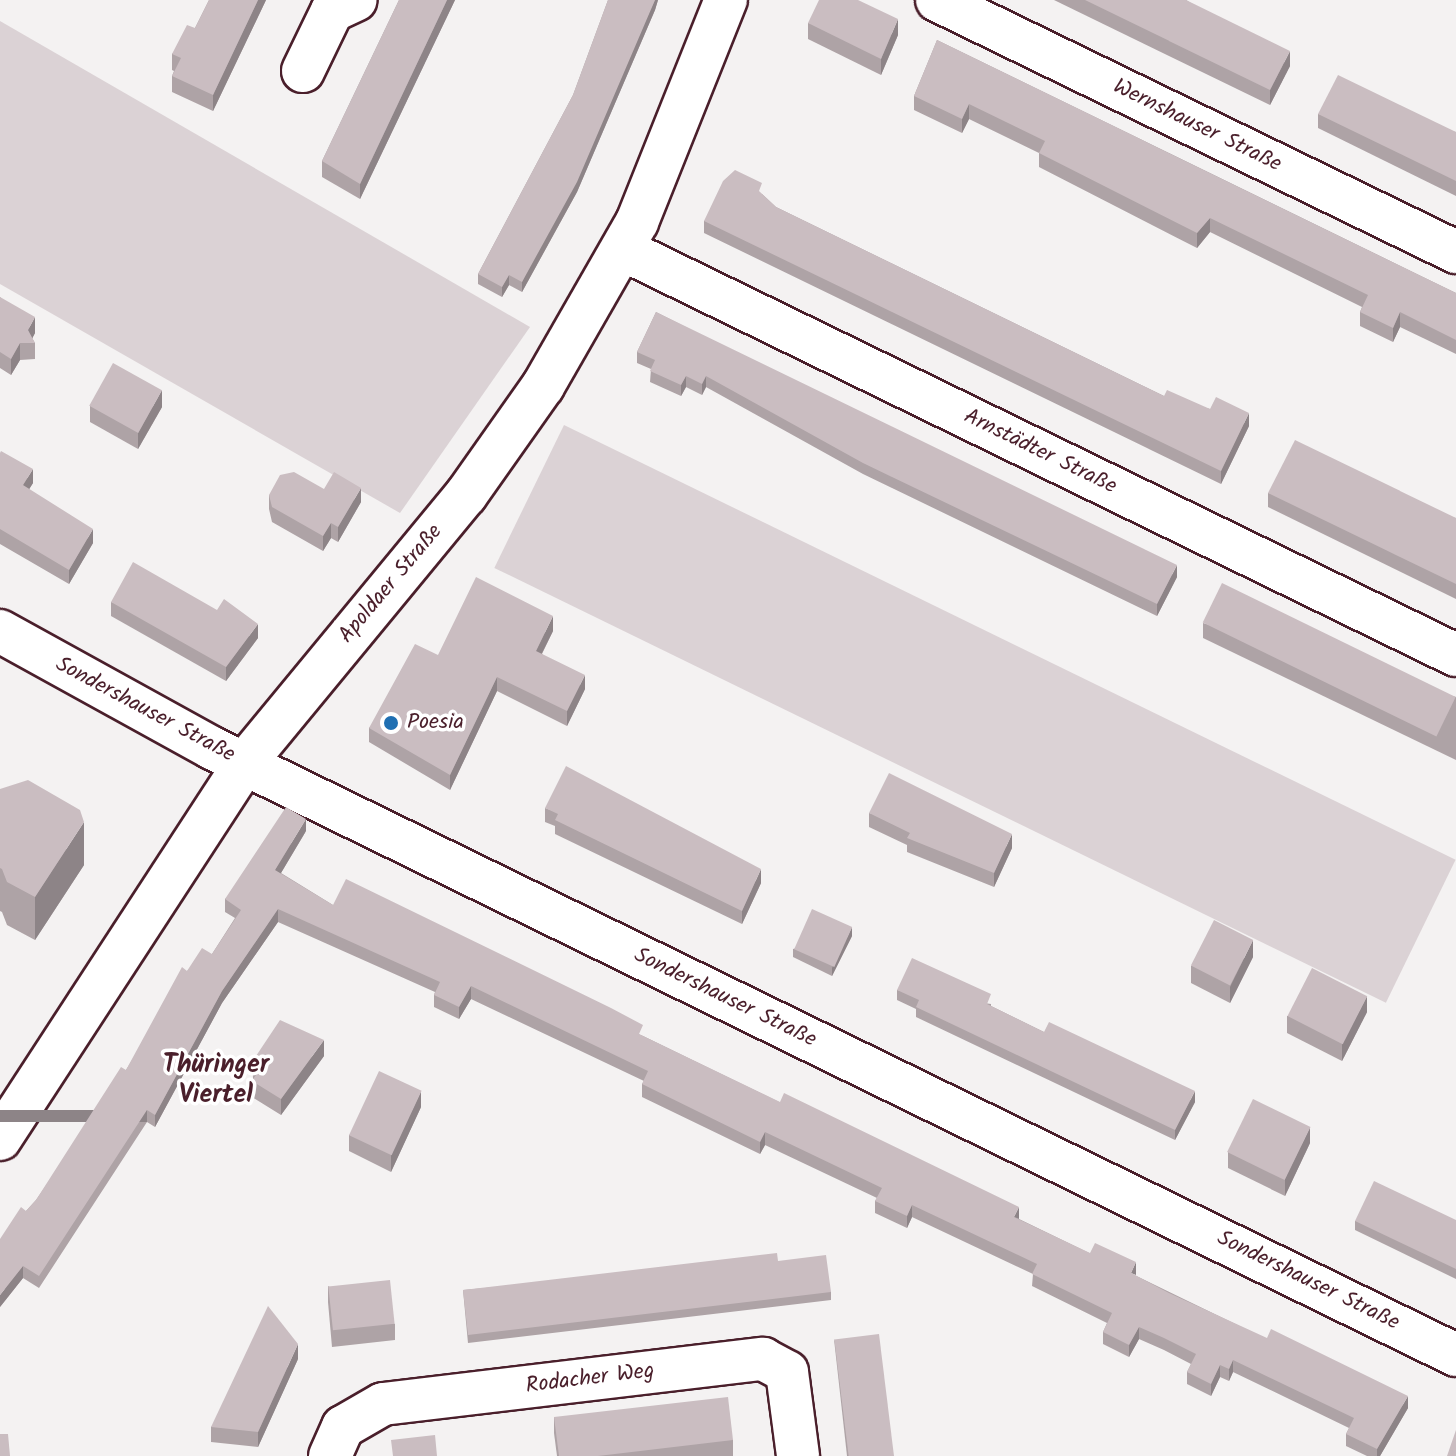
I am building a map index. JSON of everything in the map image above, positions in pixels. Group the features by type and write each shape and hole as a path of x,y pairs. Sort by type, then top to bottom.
{"street":[{"path":"303,71 332,11 356,0"},
{"name":"Apoldaer Straße","path":"0,1139 244,764 466,495 624,250 688,109 726,0"},
{"name":"Wernshauser Straße","path":"937,0 1456,252"},
{"name":"Arnstädter Straße","path":"624,250 1456,655"},
{"name":"Sondershauser Straße","path":"0,631 244,764 1456,1355"},
{"name":"Rodacher Weg","path":"330,1456 343,1427 383,1404 763,1359 787,1372 798,1456"}],"shaded area":[{"path":"0,21 530,327 400,513 0,284"},
{"path":"564,425 1456,860 1386,1003 494,568"}],"building":[{"path":"209,0 258,0 213,95 172,76 181,58 172,54 187,25 195,28"},
{"path":"399,0 447,0 360,184 322,161"},
{"path":"608,0 655,0 577,182 522,282 509,275 502,287 478,274 573,95"},
{"path":"819,0 858,0 898,19 881,59 808,23"},
{"path":"1085,0 1186,0 1290,51 1270,90"},
{"path":"937,40 1456,293 1456,340 1400,312 1393,328 1360,312 1368,295 1210,218 1197,233 1039,153 1045,141 969,104 962,119 914,96"},
{"path":"1338,75 1456,132 1456,181 1318,114"},
{"path":"735,170 762,183 759,191 776,207 1164,396 1167,390 1210,409 1216,397 1249,413 1221,471 704,221 723,181"},
{"path":"0,297 35,317 28,330 35,343 20,343 11,359 0,352"},
{"path":"656,312 1177,565 1157,604 863,463 706,376 702,384 686,376 681,385 650,371 655,360 637,352"},
{"path":"113,363 162,390 138,433 89,406"},
{"path":"1295,440 1456,518 1456,584 1268,493"},
{"path":"1,451 33,469 23,485 93,529 69,570 0,529"},
{"path":"294,472 324,489 334,472 361,488 338,527 331,523 323,536 272,507 269,495 280,475"},
{"path":"133,562 217,610 224,599 258,624 226,667 111,602"},
{"path":"476,577 553,616 536,651 585,675 567,711 497,677 450,775 369,728 415,644 438,655"},
{"path":"1222,583 1456,697 1436,737 1203,623"},
{"path":"566,766 761,869 742,911 555,820 558,814 545,808"},
{"path":"889,773 1012,834 994,873 907,838 910,833 869,813"},
{"path":"28,780 80,810 84,822 35,897 7,882 0,868 0,789"},
{"path":"286,807 306,819 275,870 333,905 346,879 611,1008 643,1025 639,1034 780,1102 784,1093 1019,1207 1014,1217 1090,1253 1095,1243 1136,1262 1131,1273 1169,1293 1267,1338 1271,1329 1408,1396 1377,1449 1346,1434 1354,1418 1233,1360 1229,1369 1220,1365 1211,1384 1187,1372 1196,1354 1164,1338 1139,1327 1129,1345 1103,1332 1112,1313 1032,1274 1037,1264 912,1205 907,1216 875,1201 882,1188 765,1132 760,1142 642,1084 648,1071 471,986 459,1007 434,995 440,982 278,909 222,991 155,1115 147,1110 39,1276 23,1266 0,1295 0,1239 21,1207 26,1211 36,1200 121,1067 126,1070 182,967 187,971 202,948 212,954 241,910 225,899"},
{"path":"812,909 852,927 834,967 794,949"},
{"path":"1214,920 1253,940 1230,985 1191,965"},
{"path":"912,958 991,994 987,1004 1044,1032 1049,1022 1195,1091 1175,1130 916,1007 919,1000 897,990"},
{"path":"1312,968 1367,996 1343,1044 1287,1016"},
{"path":"280,1020 324,1040 281,1099 252,1081 261,1067 252,1062"},
{"path":"379,1071 422,1091 392,1155 349,1135"},
{"path":"1253,1099 1311,1127 1285,1180 1227,1152"},
{"path":"1374,1181 1456,1220 1456,1269 1355,1221"},
{"path":"777,1253 778,1261 826,1255 831,1292 468,1335 463,1290"},
{"path":"390,1280 395,1324 333,1330 328,1286"},
{"path":"268,1306 298,1344 258,1432 211,1427"},
{"path":"879,1334 894,1456 849,1456 834,1339"},
{"path":"728,1397 733,1440 598,1456 559,1456 554,1417"},
{"path":"1456,1430 1456,1456 1447,1456"},
{"path":"0,1434 8,1434 10,1456 0,1456"},
{"path":"435,1435 437,1456 393,1456 391,1440"}],"place":[{"name":"Poesia","path":"391,723"}],"district":[{"name":"Thüringer Viertel","path":"216,1081"}]}
